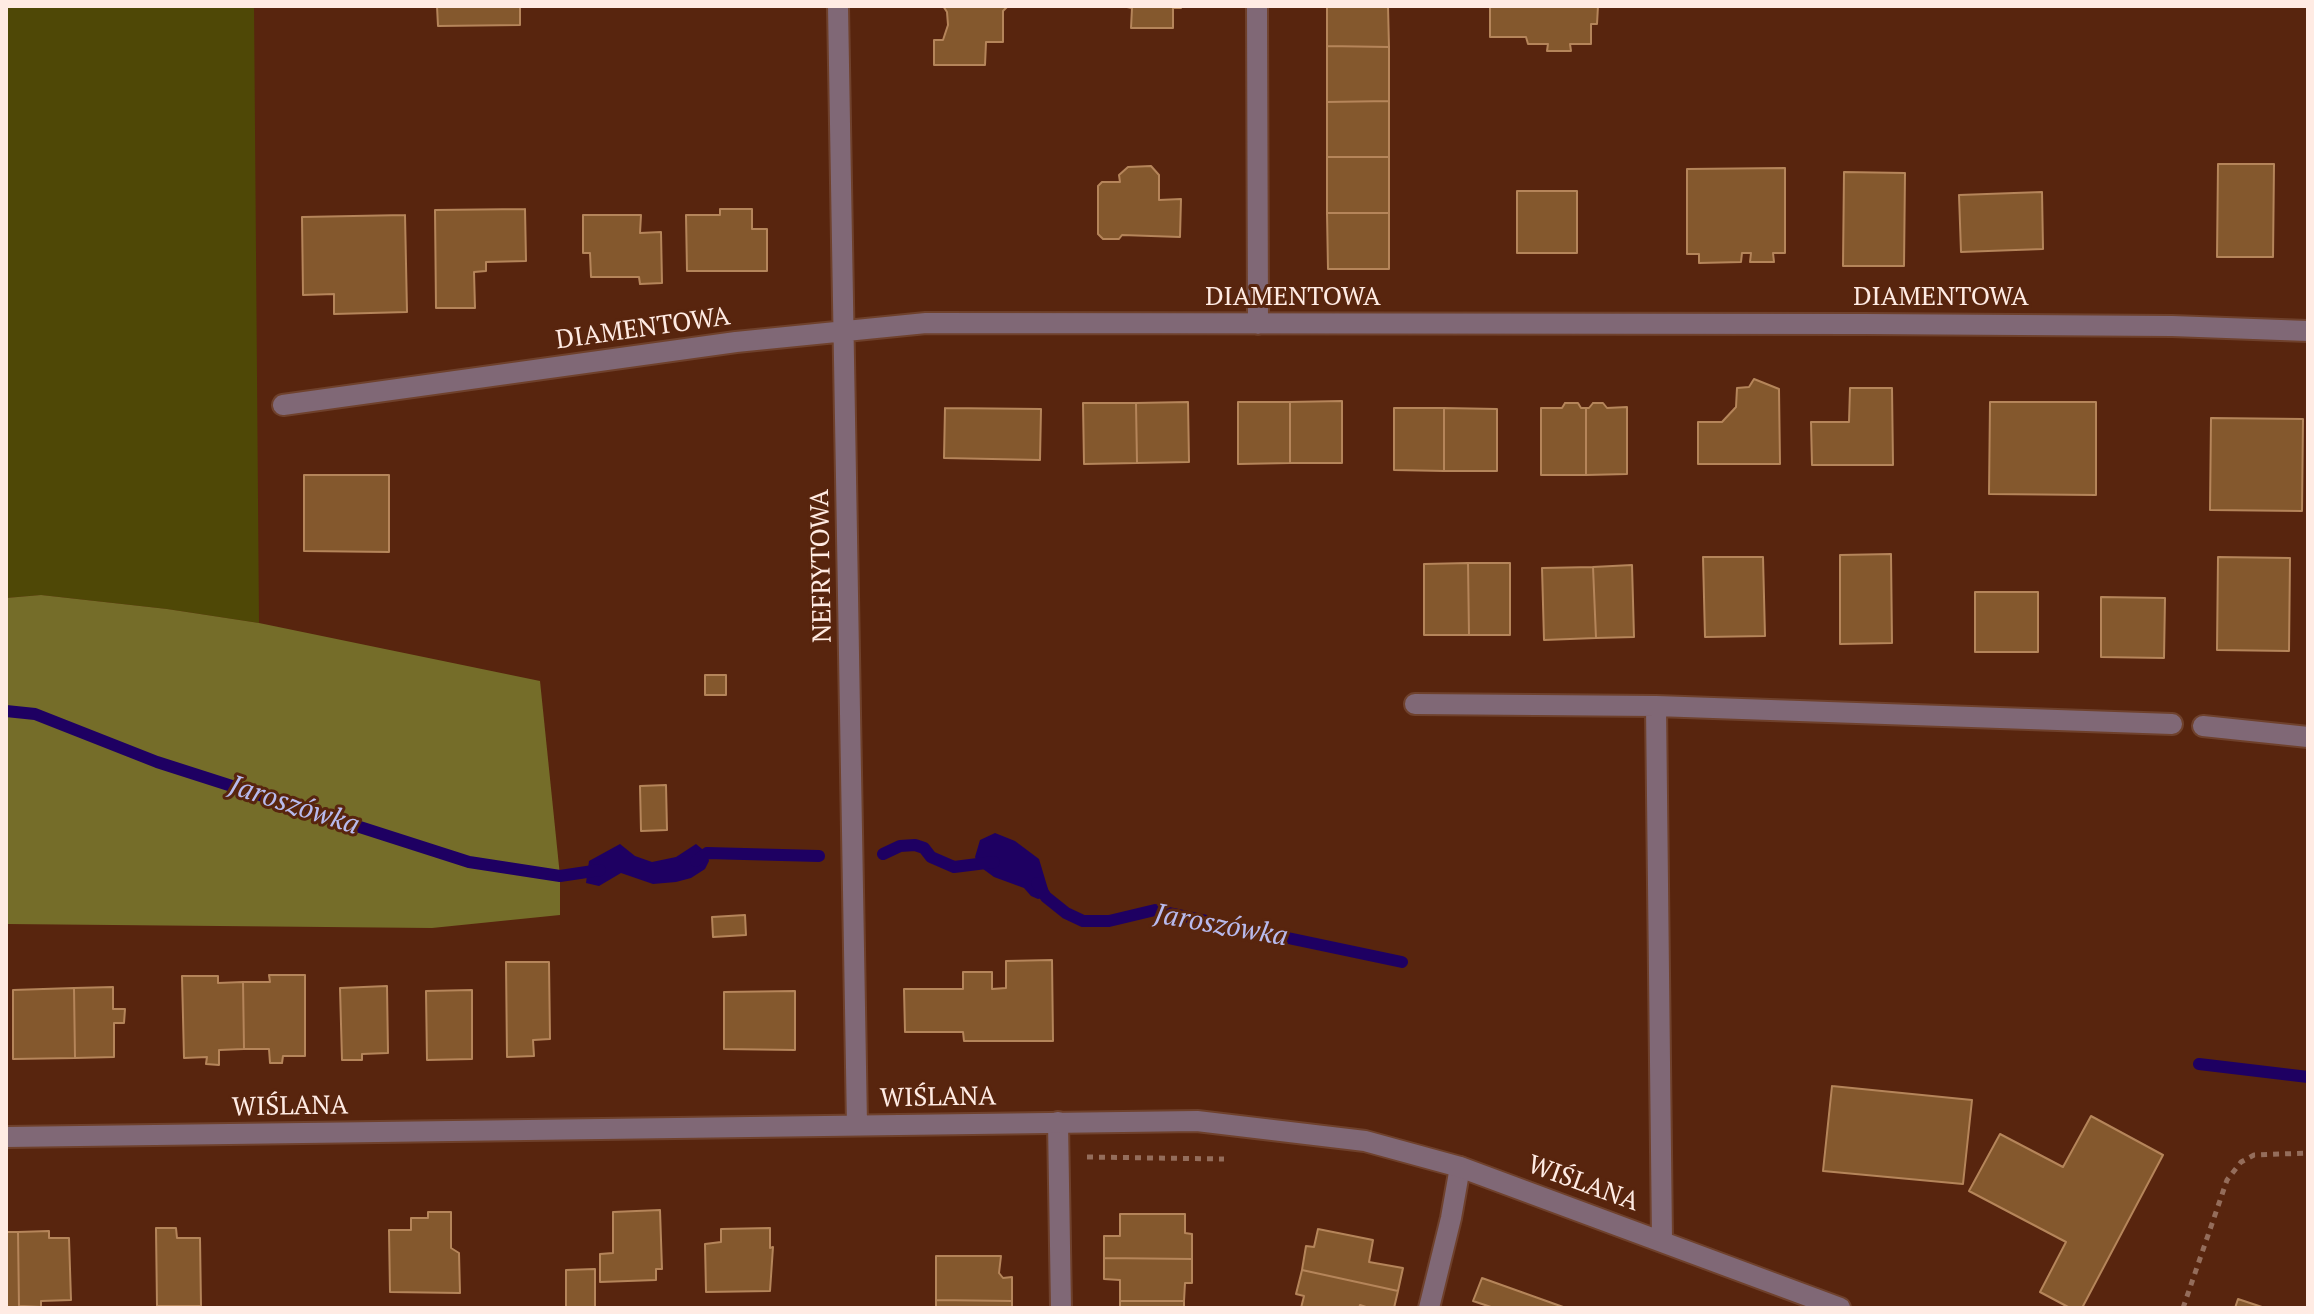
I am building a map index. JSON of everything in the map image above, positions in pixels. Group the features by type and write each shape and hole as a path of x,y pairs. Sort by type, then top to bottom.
{"street":[{"name":"NEFRYTOWA","path":"838,6 857,1125"},
{"path":"1257,6 1258,324"},
{"name":"DIAMENTOWA","path":"283,405 736,342 926,323 1866,324 2172,326 2308,331"},
{"path":"1415,704 1656,706 2172,724"},
{"path":"1656,706 1662,1240"},
{"path":"2203,726 2308,737"},
{"name":"WIŚLANA","path":"6,1137 1197,1121 1365,1141 1460,1167 1840,1308"},
{"path":"1058,1122 1061,1308"},
{"path":"1429,1308 1460,1167"}],"path":[{"path":"2183,1308 2227,1180 2241,1162 2254,1155 2308,1153"}],"shaded area":[{"path":"6,6 254,6 259,623 41,595 6,598"},
{"path":"41,595 259,623 540,681 560,876 560,915 432,928 6,924 6,598"},
{"path":"995,833 1015,841 1039,859 1048,889 1046,897 1038,899 1031,896 1024,888 994,877 979,866 975,857 980,840"},
{"path":"620,844 635,856 652,862 676,857 696,844 707,853 709,861 705,869 691,878 676,882 653,884 621,873 599,886 586,883 589,861"}],"building":[{"path":"437,6 520,6 520,25 438,26"},
{"path":"943,6 1008,6 1003,11 1003,42 986,42 985,65 934,65 934,40 943,40 948,25"},
{"path":"1122,6 1181,8 1173,8 1173,28 1131,28 1132,8"},
{"path":"1327,6 1388,6 1389,47 1327,46"},
{"path":"1490,6 1598,6 1597,24 1591,24 1591,44 1570,44 1571,51 1547,51 1548,44 1528,44 1526,37 1490,37"},
{"path":"1327,46 1389,47 1389,101 1327,102"},
{"path":"1389,101 1389,157 1327,157 1327,102"},
{"path":"1327,157 1389,157 1389,213 1327,213"},
{"path":"2218,164 2274,164 2273,257 2217,257"},
{"path":"1151,166 1159,175 1159,200 1181,199 1180,237 1122,235 1119,239 1103,239 1098,234 1098,186 1102,182 1120,182 1119,175 1128,167"},
{"path":"1785,168 1785,253 1773,253 1774,262 1750,262 1751,253 1742,253 1741,262 1699,263 1699,254 1687,254 1687,169"},
{"path":"1844,172 1905,173 1904,266 1843,266"},
{"path":"1517,191 1577,191 1577,253 1517,253"},
{"path":"2042,192 2043,249 1961,252 1959,195"},
{"path":"525,209 526,261 486,262 486,271 474,272 475,308 436,308 435,210"},
{"path":"720,209 752,209 752,229 767,229 767,271 687,271 686,215 720,215"},
{"path":"1327,213 1389,213 1389,269 1328,269"},
{"path":"405,215 407,312 334,314 334,294 303,295 302,217"},
{"path":"583,215 641,215 640,233 661,232 662,283 640,284 639,277 591,277 590,253 583,253"},
{"path":"1754,379 1779,389 1780,464 1698,464 1698,422 1722,422 1736,407 1737,388 1749,387"},
{"path":"1850,388 1892,388 1893,465 1812,465 1811,422 1849,422"},
{"path":"1342,401 1342,463 1290,463 1290,402"},
{"path":"1188,402 1189,462 1137,463 1136,403"},
{"path":"1238,402 1290,402 1290,463 1238,464"},
{"path":"1990,402 2096,402 2096,495 1989,494"},
{"path":"1083,403 1136,403 1137,463 1084,464"},
{"path":"1565,403 1578,403 1581,408 1586,408 1586,475 1541,475 1541,408 1562,408"},
{"path":"1593,403 1603,403 1607,408 1627,407 1627,474 1586,475 1586,408"},
{"path":"945,408 1041,409 1040,460 944,458"},
{"path":"1394,408 1444,408 1444,471 1394,470"},
{"path":"1444,408 1497,409 1497,471 1444,471"},
{"path":"2211,418 2303,419 2302,511 2210,510"},
{"path":"304,475 389,475 389,552 304,551"},
{"path":"1891,554 1892,643 1840,644 1840,555"},
{"path":"1703,557 1763,557 1765,636 1705,637"},
{"path":"2218,557 2290,558 2289,651 2217,650"},
{"path":"1468,563 1469,635 1424,635 1424,564"},
{"path":"1468,563 1510,563 1510,635 1469,635"},
{"path":"1632,565 1634,637 1596,638 1593,567"},
{"path":"1593,567 1596,638 1544,640 1542,568"},
{"path":"1975,592 2038,592 2038,652 1975,652"},
{"path":"2101,597 2165,598 2164,658 2101,657"},
{"path":"705,675 726,675 726,695 705,695"},
{"path":"666,785 667,830 641,831 640,786"},
{"path":"745,915 746,935 713,937 712,917"},
{"path":"1052,960 1053,1041 964,1041 963,1032 905,1032 904,989 963,989 963,972 992,972 992,989 1006,988 1006,961"},
{"path":"506,962 549,962 550,1039 533,1040 534,1056 507,1057"},
{"path":"269,975 305,975 305,1056 283,1056 282,1063 270,1063 269,1049 244,1049 243,982 270,982"},
{"path":"182,976 218,976 218,983 243,982 244,1049 219,1050 219,1065 206,1064 207,1057 184,1058"},
{"path":"387,986 388,1053 362,1054 362,1060 342,1060 340,988"},
{"path":"113,987 113,1009 125,1009 124,1023 114,1023 114,1057 75,1058 74,988"},
{"path":"74,988 75,1058 13,1059 13,990"},
{"path":"472,990 472,1059 427,1060 426,991"},
{"path":"795,991 795,1050 724,1049 724,992"},
{"path":"1832,1086 1972,1100 1963,1184 1823,1171"},
{"path":"2091,1116 2163,1155 2082,1308 2070,1308 2040,1292 2066,1242 1969,1191 2000,1134 2063,1167"},
{"path":"660,1210 662,1269 656,1269 656,1280 600,1282 600,1254 613,1253 613,1212"},
{"path":"428,1212 451,1212 451,1248 459,1253 460,1293 390,1292 389,1230 411,1230 411,1218 428,1218"},
{"path":"1120,1214 1185,1214 1185,1233 1192,1234 1192,1259 1104,1258 1104,1236 1120,1236"},
{"path":"156,1228 176,1228 177,1238 200,1238 201,1306 157,1306"},
{"path":"770,1228 770,1248 773,1247 770,1291 706,1292 705,1244 721,1242 721,1229"},
{"path":"1318,1229 1373,1240 1369,1262 1403,1268 1398,1291 1302,1270 1306,1246 1314,1247"},
{"path":"49,1231 49,1238 69,1238 71,1300 41,1301 41,1307 19,1306 18,1232"},
{"path":"6,1232 18,1232 19,1308 6,1308"},
{"path":"936,1256 1001,1256 999,1273 1003,1278 1012,1277 1012,1301 936,1300"},
{"path":"1104,1258 1192,1259 1192,1283 1185,1283 1184,1301 1120,1301 1120,1280 1104,1279"},
{"path":"595,1269 595,1308 566,1308 566,1270"},
{"path":"1302,1270 1398,1291 1394,1308 1360,1305 1359,1308 1301,1308 1304,1296 1296,1294"},
{"path":"1482,1278 1566,1308 1494,1308 1473,1301"},
{"path":"2238,1299 2265,1308 2235,1308"},
{"path":"936,1300 1012,1301 1012,1308 936,1308"},
{"path":"1120,1301 1184,1301 1184,1308 1120,1308"}],"waterway":[{"name":"Jaroszówka","path":"6,711 35,714 157,762 469,862 560,876 600,870"},
{"name":"Jaroszówka","path":"883,854 900,846 915,845 924,848 931,857 954,867 994,862"},
{"path":"696,861 707,853 819,856"},
{"name":"Jaroszówka","path":"1037,883 1046,897 1066,913 1083,921 1109,921 1155,910 1402,962"},
{"name":"Jaroszówka","path":"2199,1064 2308,1077"}]}
